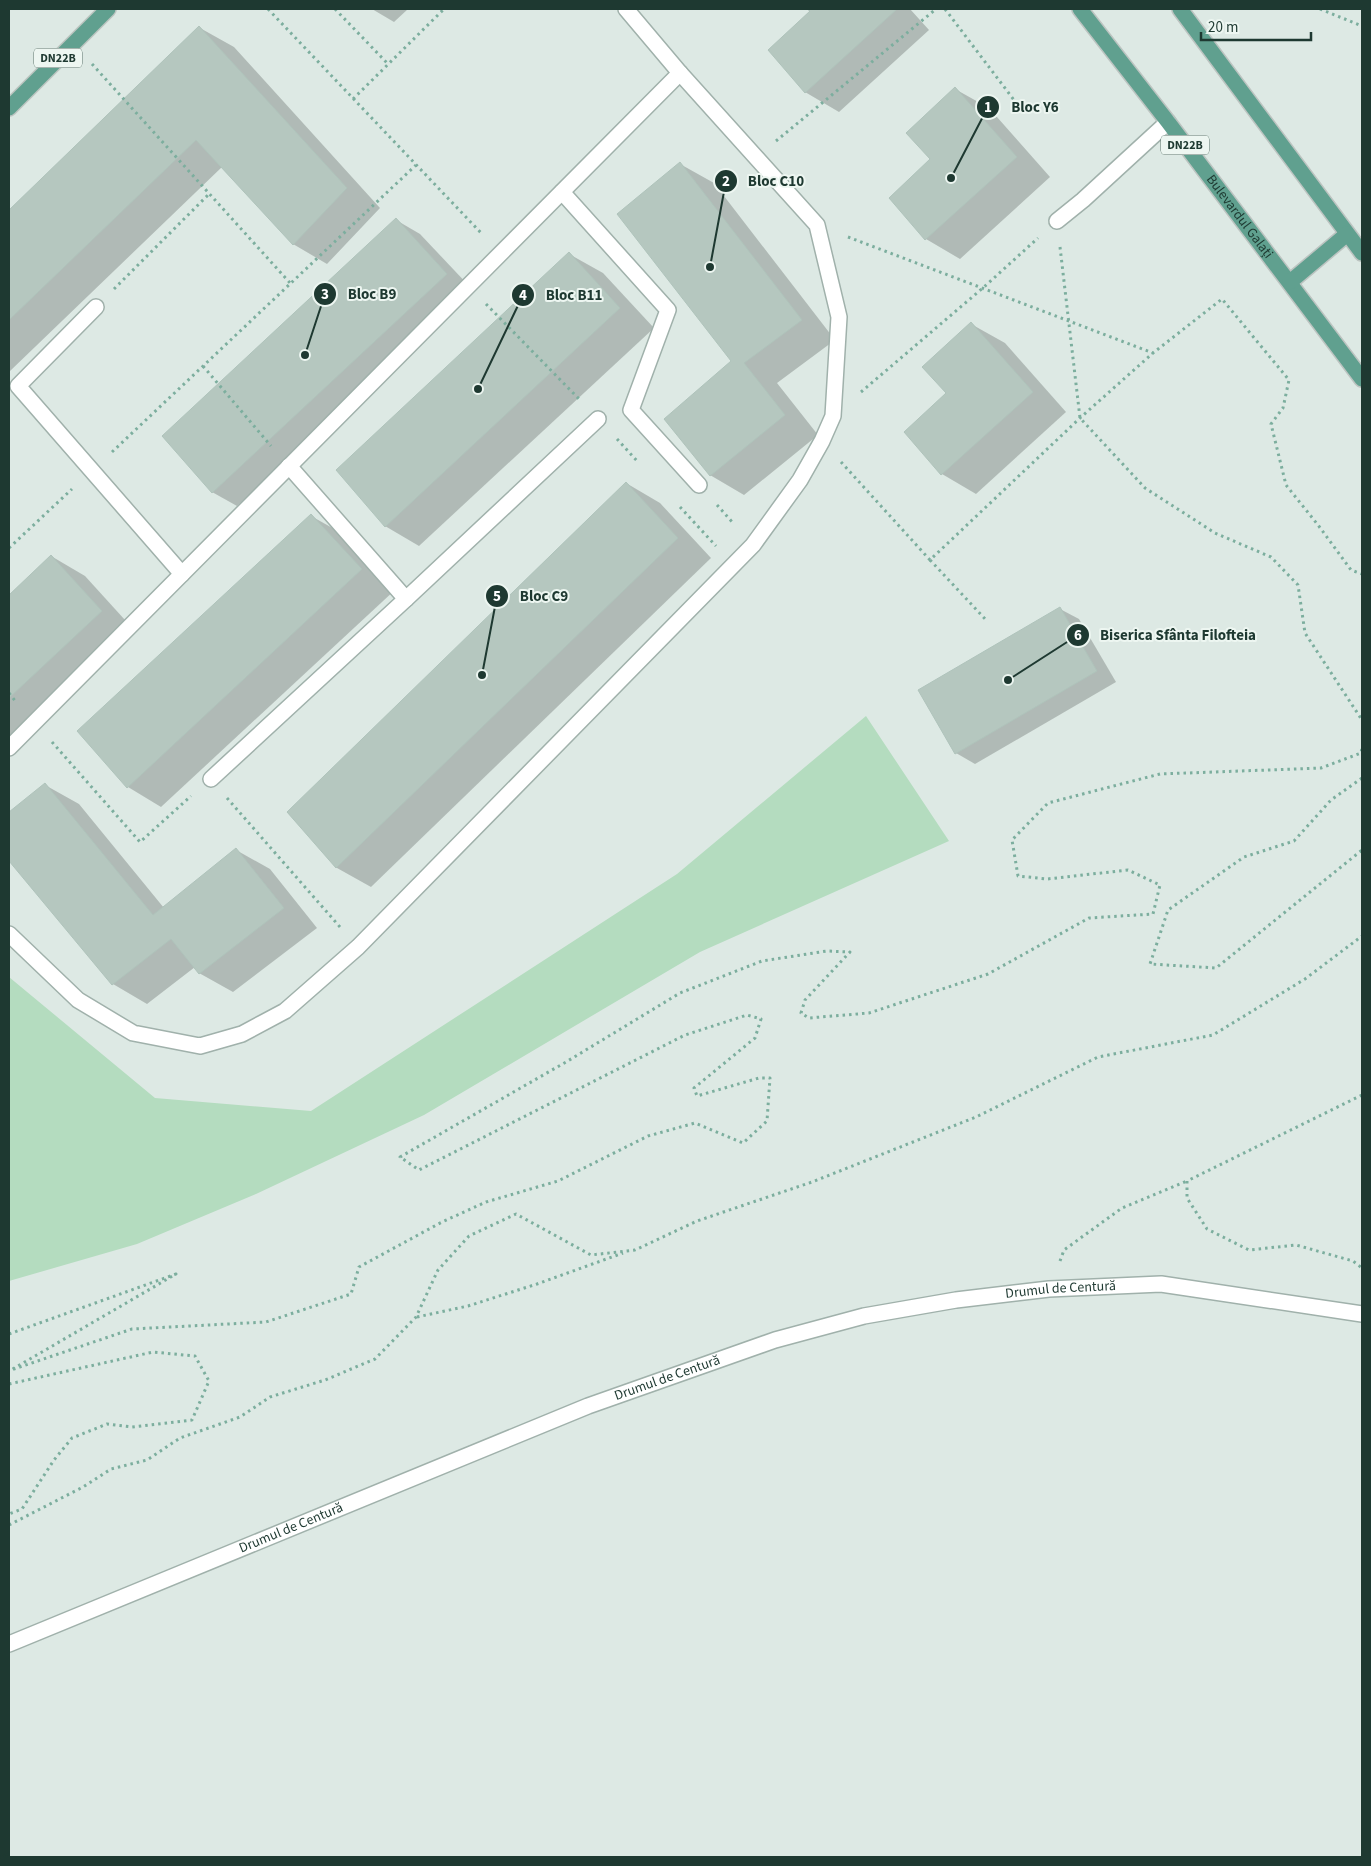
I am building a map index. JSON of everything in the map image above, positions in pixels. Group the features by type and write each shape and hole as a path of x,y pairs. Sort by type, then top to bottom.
{"main road":[{"name":"DN22B","path":"9,108 108,9"},
{"name":"Bulevardul Galați","path":"1080,9 1290,282 1362,379"},
{"path":"1180,9 1362,253"},
{"path":"1290,282 1347,234"}],"street":[{"path":"9,934 78,1000 133,1033 200,1046 242,1034 285,1011 358,947 754,545 800,480 822,442 833,416 839,317 817,225 680,74 634,12"},
{"path":"9,748 680,74"},
{"path":"1056,221 1083,200 1168,122"},
{"path":"562,192 668,310 631,410 699,485"},
{"path":"96,307 18,386 182,574"},
{"path":"211,779 598,419"},
{"path":"289,466 406,599"},
{"name":"Drumul de Centură","path":"9,1644 588,1406 775,1340 864,1316 956,1300 1049,1290 1161,1284 1362,1314"}],"path":[{"path":"268,9 501,253"},
{"path":"335,9 388,64"},
{"path":"353,99 444,9"},
{"path":"756,157 936,9"},
{"path":"945,9 1014,100"},
{"path":"1320,9 1362,26"},
{"path":"73,43 291,284"},
{"path":"9,548 416,165"},
{"path":"96,307 209,194"},
{"path":"833,416 984,287 1056,221"},
{"path":"1056,221 1080,418 1145,488 1215,534 1271,557 1298,585 1305,634 1362,720"},
{"path":"817,225 1154,353"},
{"path":"930,560 1080,418 1154,353 1222,299 1289,380 1283,408 1271,424 1286,485 1351,570 1362,574"},
{"path":"203,366 289,466"},
{"path":"822,442 986,620"},
{"path":"699,485 754,545"},
{"path":"9,693 140,842 211,779 358,947"},
{"path":"9,1334 176,1274 11,1370 132,1329 266,1322 351,1294 359,1267 442,1222 486,1202 558,1180 648,1136 695,1123 743,1143 767,1121 770,1078 759,1078 698,1096 694,1088 755,1038 760,1019 747,1015 685,1035 419,1170 400,1157 566,1062 680,993 762,961 827,950 850,952 805,1000 801,1013 809,1018 869,1013 988,974 1089,918 1153,914 1160,885 1128,870 1047,879 1018,876 1012,840 1048,803 1160,774 1321,768 1361,753 1362,748"},
{"path":"1362,778 1331,800 1294,841 1244,857 1168,910 1150,964 1216,968 1362,850"},
{"path":"416,1317 468,1306 536,1284 630,1251 697,1222 812,1182 976,1117 1098,1057 1213,1035 1305,979 1362,936"},
{"path":"1049,1290 1064,1250 1122,1208 1187,1181 1362,1095"},
{"path":"1187,1181 1187,1198 1207,1229 1249,1250 1296,1245 1353,1261 1362,1268"},
{"path":"9,1525 82,1487 110,1469 147,1460 180,1438 240,1417 270,1397 325,1380 374,1359 416,1317 438,1270 469,1236 516,1214 591,1256 630,1251"},
{"path":"9,1384 153,1352 195,1356 209,1381 192,1420 132,1427 106,1424 72,1438 54,1460 22,1509 9,1514"}],"green space":[{"path":"866,716 949,841 700,952 424,1115 256,1194 137,1244 9,1281 9,977 155,1098 311,1111 677,874"}],"building":[{"path":"807,9 896,10 805,93 768,50 810,11"},
{"path":"199,26 347,188 293,245 196,140 9,320 9,210"},
{"path":"955,87 1017,157 925,240 889,198 930,159 906,133"},
{"path":"680,162 802,320 744,363 785,415 710,476 664,419 731,361 617,214"},
{"path":"396,218 447,274 212,493 162,436"},
{"path":"569,252 620,308 385,527 336,470"},
{"path":"971,322 1033,392 941,475 904,432 946,393 922,367"},
{"path":"626,482 678,538 336,868 287,812"},
{"path":"311,514 362,569 127,788 77,731"},
{"path":"51,555 102,611 9,698 9,595"},
{"path":"1060,607 1097,671 955,754 918,690"},
{"path":"45,783 153,915 236,848 284,908 199,974 171,939 112,985 9,861 9,812"}],"place":[{"name":"Bloc Y6","path":"951,178"},
{"name":"Bloc C10","path":"710,267"},
{"name":"Bloc B9","path":"305,355"},
{"name":"Bloc B11","path":"478,389"},
{"name":"Bloc C9","path":"482,675"},
{"name":"Biserica Sfânta Filofteia","path":"1008,680"}]}
